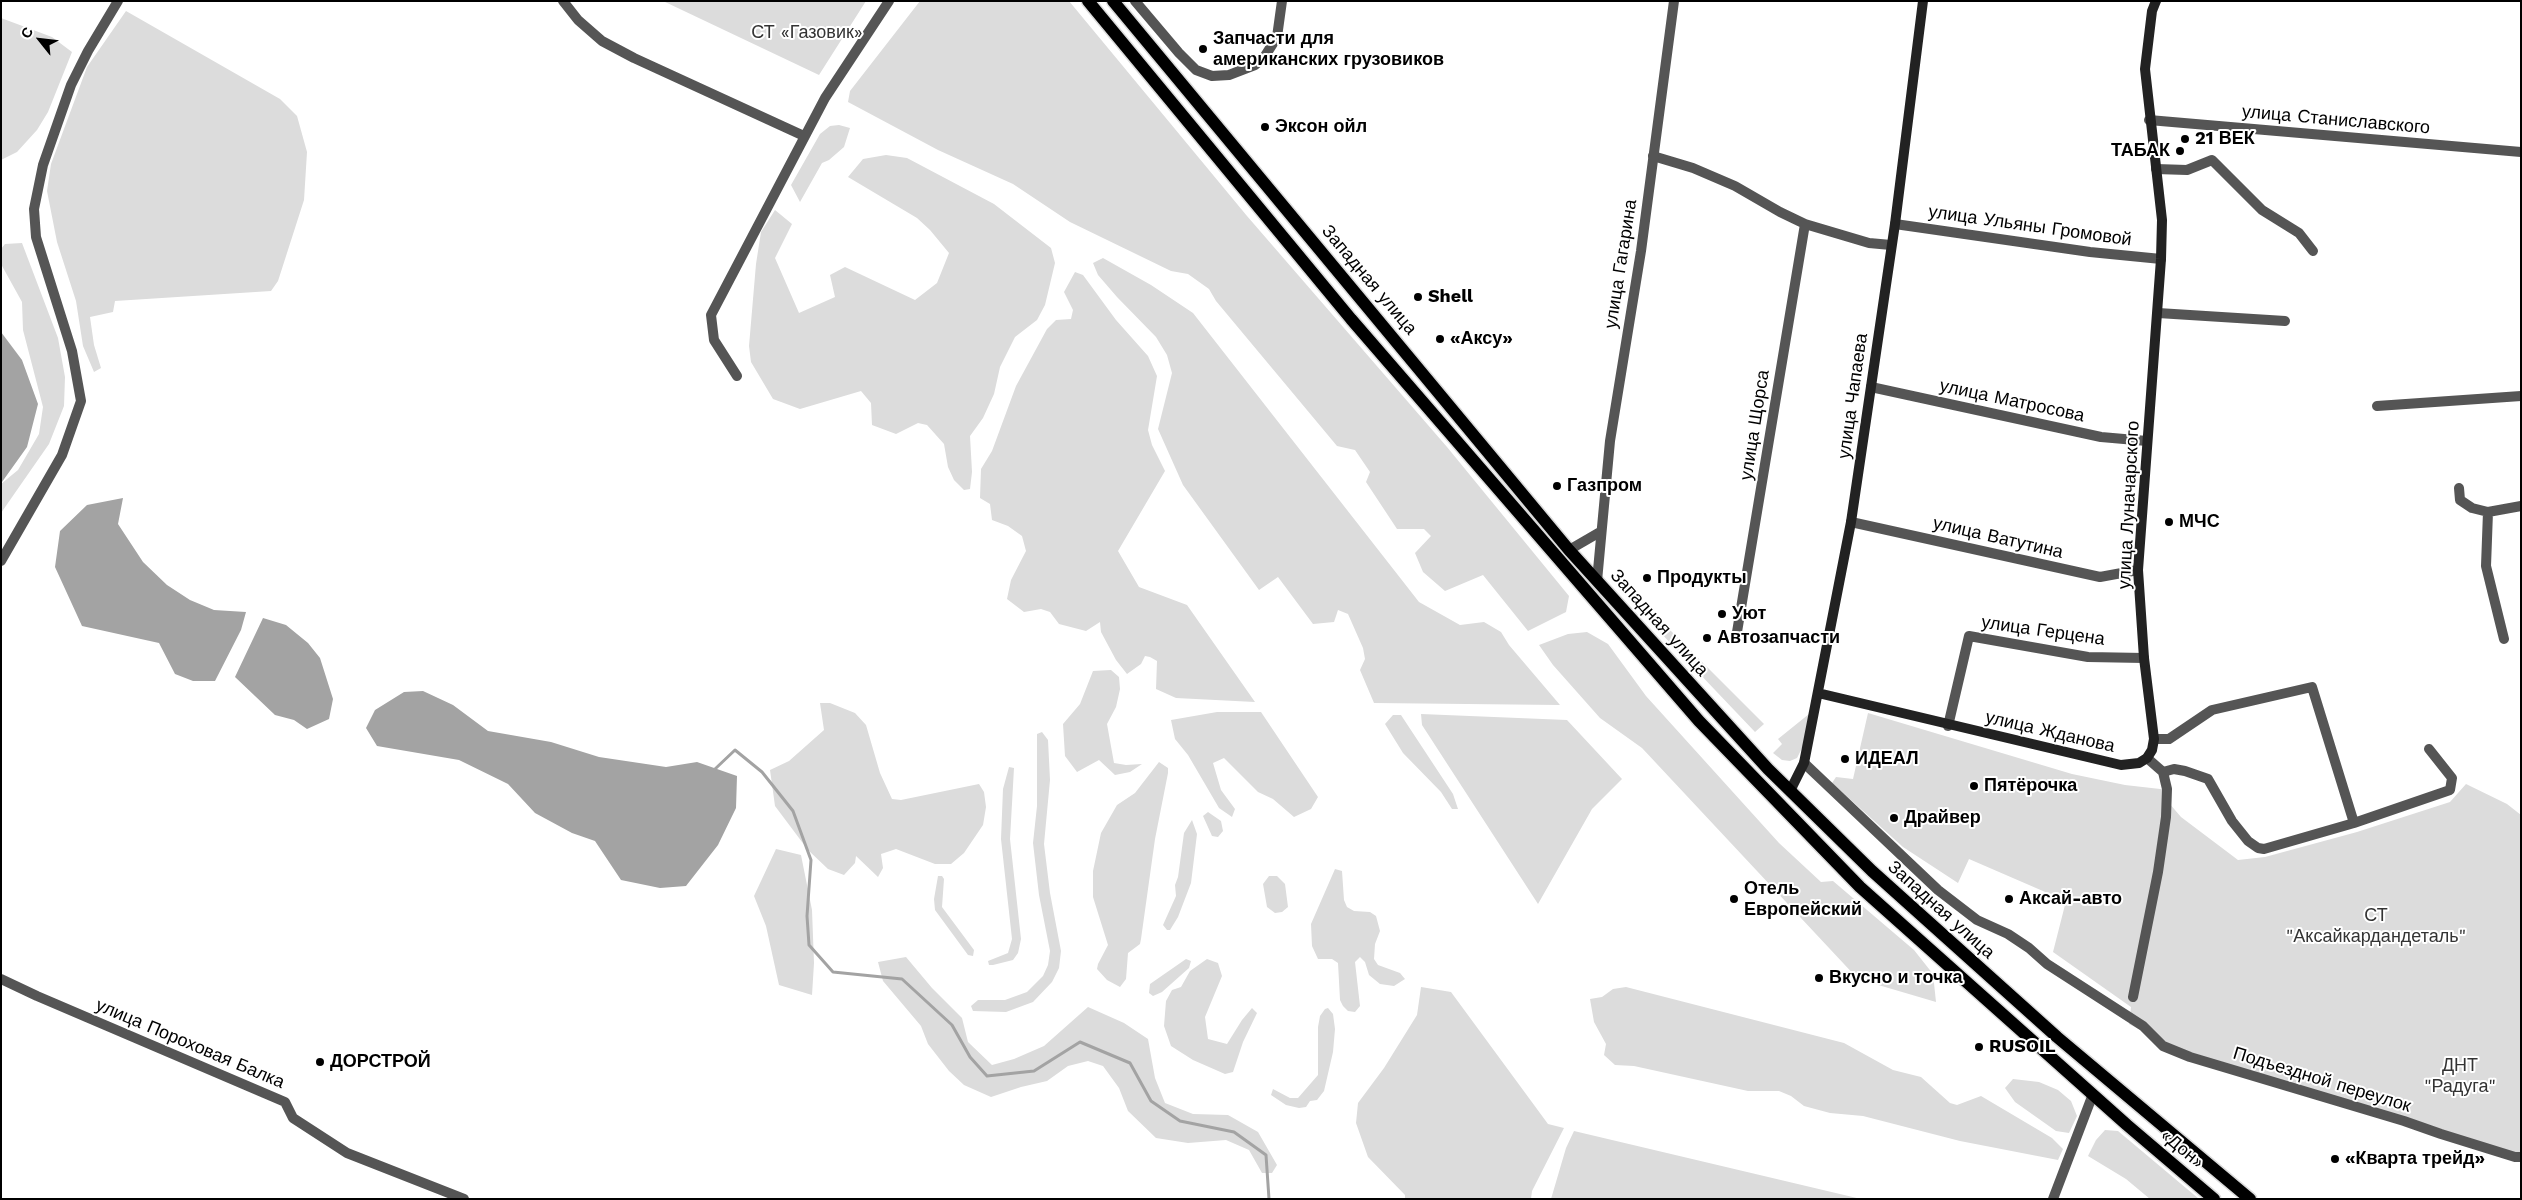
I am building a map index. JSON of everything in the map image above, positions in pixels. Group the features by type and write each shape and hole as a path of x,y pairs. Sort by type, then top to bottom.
{"main road":[{"name":"Западная улица","path":"1088,1 1351,319 1698,721 1860,887 2127,1125"},
{"name":"Западная улица","path":"1113,1 1570,550 1790,791 1872,871 2057,1037 2250,1199"},
{"name":"улица Чапаева","path":"1790,791 1804,763 1851,522 1894,224 1923,1"},
{"name":"улица Луначарского","path":"2147,758 2154,739 2144,658 2138,570 2161,259 2162,220 2149,120 2145,69 2152,10 2156,1"},
{"name":"улица Жданова","path":"1818,693 1948,726 2121,765 2138,763 2147,758"},
{"name":"«Дон»","path":"2127,1125 2214,1199"}],"street":[{"path":"1,561 62,455 81,401 72,351 36,237 34,209 43,165 71,85 88,51 118,1"},
{"path":"563,1 578,20 602,41 634,58 804,136"},
{"path":"737,376 714,340 711,315 825,98 890,1"},
{"path":"1135,1 1196,70 1212,76 1229,75 1255,65 1265,56 1277,37 1282,1"},
{"name":"улица Гагарина","path":"1597,581 1600,532 1611,432 1641,251 1674,1"},
{"name":"улица Станиславского","path":"2149,120 2521,152"},
{"path":"1653,156 1693,168 1735,186 1805,224 1848,238 1891,245"},
{"path":"2156,169 2187,170 2212,160 2262,210 2299,233 2313,251"},
{"name":"улица Щорса","path":"1737,632 1805,224"},
{"name":"улица Ульяны Громовой","path":"1894,224 2090,252 2161,259"},
{"path":"2158,313 2285,321"},
{"name":"улица Матросова","path":"1871,387 2101,436 2147,441"},
{"path":"2377,406 2521,396"},
{"path":"2458,488 2460,500 2472,508 2488,512 2521,506"},
{"path":"2488,512 2486,566 2504,639"},
{"name":"улица Ватутина","path":"1851,522 2100,577 2138,570"},
{"path":"1570,550 1600,532"},
{"name":"улица Герцена","path":"1948,726 1969,636 2088,657 2144,658"},
{"path":"2154,739 2169,740 2212,710 2312,687 2354,823"},
{"path":"2163,772 2174,769 2208,780 2232,821 2258,848 2264,849 2354,823 2450,790 2452,778 2429,749"},
{"path":"2133,997 2158,872 2166,817 2166,789 2163,772 2147,758"},
{"name":"Западная улица","path":"1804,763 1938,890 1977,920 2008,934 2029,948 2047,964 2124,1014"},
{"name":"улица Пороховая Балка","path":"1,979 285,1102 293,1118 347,1153 464,1199"},
{"name":"Подъездной переулок","path":"2124,1014 2143,1026 2163,1046 2190,1057 2521,1157"},
{"path":"2053,1199 2093,1094"}],"green space":[{"name":"СТ «Газовик»","path":"663,1 866,1 819,75"},
{"path":"920,1 1069,1 1247,216 1447,447 1569,596 1566,612 1528,631 1483,575 1445,591 1423,572 1415,553 1431,536 1424,529 1397,529 1366,482 1370,472 1355,450 1337,446 1216,301 1209,289 1188,274 1171,271 1070,222 1013,184 938,150 848,102 850,91"},
{"path":"126,11 280,99 297,116 307,152 304,200 278,281 271,291 115,301 113,312 90,317 94,345 101,368 94,372 83,346 76,301 57,242 47,191 51,164 87,67"},
{"path":"1,18 52,37 72,52 48,112 37,130 17,152 1,160"},
{"path":"839,125 850,128 844,147 829,160 822,163 800,202 791,185 820,134 830,126"},
{"path":"886,155 907,158 994,204 1051,248 1055,263 1045,305 1037,320 1015,337 1000,367 994,394 983,418 970,436 972,472 970,489 964,490 954,480 948,467 944,444 927,425 918,423 896,434 872,425 871,403 861,391 800,409 773,399 751,362 749,346 756,264 761,232 775,210 792,224 775,258 799,313 835,297 830,275 845,267 915,300 937,283 949,253 930,230 917,218 848,177 863,159"},
{"path":"22,243 58,338 65,377 64,406 49,444 1,513 1,484 18,470 39,434 43,407 23,330 22,302 1,264 1,249 5,244"},
{"path":"1103,258 1151,285 1193,313 1419,602 1460,625 1484,622 1501,632 1509,645 1560,705 1374,703 1360,670 1365,659 1363,648 1348,614 1338,610 1334,622 1313,624 1278,577 1259,590 1183,485 1158,429 1172,373 1167,355 1156,337 1098,275 1093,263"},
{"path":"1075,272 1083,275 1116,320 1148,356 1157,376 1148,430 1152,445 1165,471 1118,551 1139,587 1187,605 1255,702 1176,698 1156,689 1157,661 1150,657 1145,656 1141,664 1127,674 1116,660 1101,632 1100,622 1086,631 1059,624 1050,612 1041,609 1024,612 1007,599 1011,580 1026,551 1022,536 1008,526 992,520 990,504 980,498 981,469 992,451 1016,386 1047,329 1056,320 1071,319 1073,310 1064,292"},
{"path":"1661,621 1764,724 1755,732 1656,628"},
{"path":"1587,632 1608,644 1646,696 1779,843 1821,882 1833,881 1914,950 1933,974 1936,1002 1858,979 1642,748 1600,718 1553,665 1539,645 1568,634"},
{"path":"1111,670 1119,677 1120,689 1116,707 1107,724 1114,763 1126,765 1142,764 1130,772 1115,775 1099,760 1077,772 1065,756 1063,724 1080,704 1093,671"},
{"path":"820,703 830,703 855,713 866,725 880,773 892,799 901,800 979,784 984,792 986,807 983,825 964,853 951,864 935,864 896,849 881,854 883,868 878,877 856,856 855,863 844,875 828,869 808,850 775,806 770,770 789,761 824,730"},
{"path":"1217,712 1261,712 1318,797 1311,809 1294,817 1273,799 1258,792 1224,758 1213,763 1221,790 1235,809 1232,817 1219,808 1188,755 1175,739 1171,720"},
{"name":"СТ \"Аксайкардандеталь\"","path":"1868,713 2072,774 2125,785 2169,790 2169,803 2181,817 2238,860 2265,857 2357,832 2450,802 2466,784 2507,804 2521,815 2521,1159 2171,1046 2129,1024 2131,1007 2053,952 2066,901 1969,859 1958,883 1903,847 1832,783 1836,777 1853,779"},
{"path":"1421,714 1567,720 1622,779 1592,809 1538,904 1422,725"},
{"path":"1809,714 1803,746 1797,758 1790,761 1782,760 1773,753 1782,744 1778,739"},
{"path":"1393,715 1401,715 1453,794 1458,809 1452,809 1441,792 1403,753 1385,724"},
{"path":"1042,732 1048,740 1050,780 1044,844 1050,893 1061,951 1059,968 1052,982 1033,1002 1006,1012 973,1011 971,1006 978,1000 1005,1000 1027,992 1043,976 1048,965 1050,951 1039,895 1033,843 1037,806 1037,734"},
{"path":"1159,762 1168,768 1168,773 1155,839 1141,939 1140,944 1128,953 1126,979 1120,987 1107,980 1097,969 1108,945 1093,897 1093,871 1101,833 1117,805 1135,793"},
{"path":"1009,767 1014,768 1010,839 1021,939 1018,953 1013,960 989,965 988,961 1008,953 1012,939 1001,839 1003,789"},
{"path":"1208,812 1221,821 1223,831 1218,837 1212,836 1203,816"},
{"path":"1192,820 1197,834 1191,883 1178,917 1170,930 1167,930 1163,925 1176,896 1175,885 1178,877 1184,833"},
{"path":"776,849 801,855 812,910 814,963 812,995 779,985 766,926 754,896"},
{"path":"1335,869 1342,871 1344,900 1347,907 1354,911 1370,912 1376,916 1380,931 1375,944 1374,959 1378,965 1400,973 1405,979 1394,986 1380,984 1369,975 1365,962 1360,957 1355,962 1360,1006 1355,1012 1348,1011 1340,1000 1338,963 1332,959 1318,959 1312,946 1311,924"},
{"path":"938,876 942,876 944,879 942,907 974,950 973,956 968,955 935,910 934,899"},
{"path":"1269,876 1277,876 1285,884 1288,907 1282,912 1275,913 1267,907 1263,884"},
{"path":"906,957 932,988 962,1018 968,1042 992,1065 1014,1059 1044,1046 1088,1007 1124,1023 1148,1039 1155,1078 1165,1103 1193,1114 1228,1115 1258,1132 1277,1165 1272,1173 1262,1173 1249,1150 1226,1140 1188,1143 1156,1138 1128,1111 1119,1088 1103,1066 1088,1061 1068,1066 1047,1081 991,1097 964,1085 949,1071 928,1044 921,1026 883,981 878,962"},
{"path":"1186,959 1191,961 1189,968 1162,992 1153,996 1149,993 1150,984"},
{"path":"1207,959 1218,963 1222,976 1205,1017 1208,1039 1227,1044 1252,1008 1257,1013 1243,1042 1233,1072 1225,1074 1193,1060 1171,1046 1164,1026 1166,1001 1172,990 1181,987 1190,971"},
{"path":"1421,987 1451,992 1548,1124 1564,1128 1532,1191 1531,1199 1405,1199 1405,1195 1368,1157 1356,1123 1358,1103 1384,1068 1417,1015"},
{"path":"1626,987 1844,1043 1893,1070 1921,1077 1950,1103 1957,1105 1981,1096 2052,1138 2063,1149 2058,1160 1960,1141 1863,1116 1830,1113 1804,1106 1791,1096 1779,1091 1748,1091 1634,1066 1615,1065 1604,1055 1606,1044 1594,1022 1590,999 1602,997 1613,989"},
{"path":"1328,1008 1333,1014 1335,1029 1333,1052 1324,1091 1317,1100 1310,1101 1306,1107 1299,1108 1286,1105 1271,1095 1273,1089 1290,1098 1298,1098 1318,1075 1318,1027 1320,1016"},
{"path":"2013,1079 2039,1082 2058,1090 2071,1101 2077,1116 2069,1133 2056,1131 2015,1102 2005,1088"},
{"path":"2105,1130 2118,1131 2199,1199 2150,1199 2126,1179 2088,1156 2096,1140"},
{"path":"1574,1131 1861,1199 1551,1199 1566,1148"}],"shaded area":[{"path":"1,332 22,360 38,404 27,447 2,482"},
{"path":"123,498 118,524 143,562 167,585 190,600 214,610 246,612 241,630 215,681 193,681 175,674 159,643 82,626 55,567 60,531 87,505"},
{"path":"263,618 286,625 308,643 320,658 333,699 329,719 307,729 294,720 275,715 235,677"},
{"path":"423,691 453,705 488,731 551,742 599,757 666,767 697,762 737,776 736,808 718,845 686,886 660,888 621,880 595,841 572,833 535,813 508,784 459,760 377,746 366,728 375,710 404,692"}],"waterway":[{"path":"715,769 735,750 762,772 793,811 811,860 807,916 809,945 833,972 902,979 952,1025 970,1057 987,1076 1034,1071 1080,1042 1130,1063 1151,1101 1180,1121 1234,1132 1266,1155 1269,1199"}],"place":[{"name":"Запчасти для американских грузовиков","path":"1203,49"},
{"name":"Эксон ойл","path":"1265,127"},
{"name":"21 ВЕК","path":"2185,139"},
{"name":"ТАБАК","path":"2180,151"},
{"name":"Shell","path":"1418,297"},
{"name":"«Аксу»","path":"1440,339"},
{"name":"Газпром","path":"1557,486"},
{"name":"МЧС","path":"2169,522"},
{"name":"Продукты","path":"1647,578"},
{"name":"Уют","path":"1722,614"},
{"name":"Автозапчасти","path":"1707,638"},
{"name":"ИДЕАЛ","path":"1845,759"},
{"name":"Пятёрочка","path":"1974,786"},
{"name":"Драйвер","path":"1894,818"},
{"name":"Отель Европейский","path":"1734,899"},
{"name":"Аксай-авто","path":"2009,899"},
{"name":"Вкусно и точка","path":"1819,978"},
{"name":"RUSOIL","path":"1979,1047"},
{"name":"ДОРСТРОЙ","path":"320,1062"},
{"name":"«Кварта трейд»","path":"2335,1159"}],"park label":[{"name":"ДНТ \"Радуга\"","path":"2460,1076"}]}
